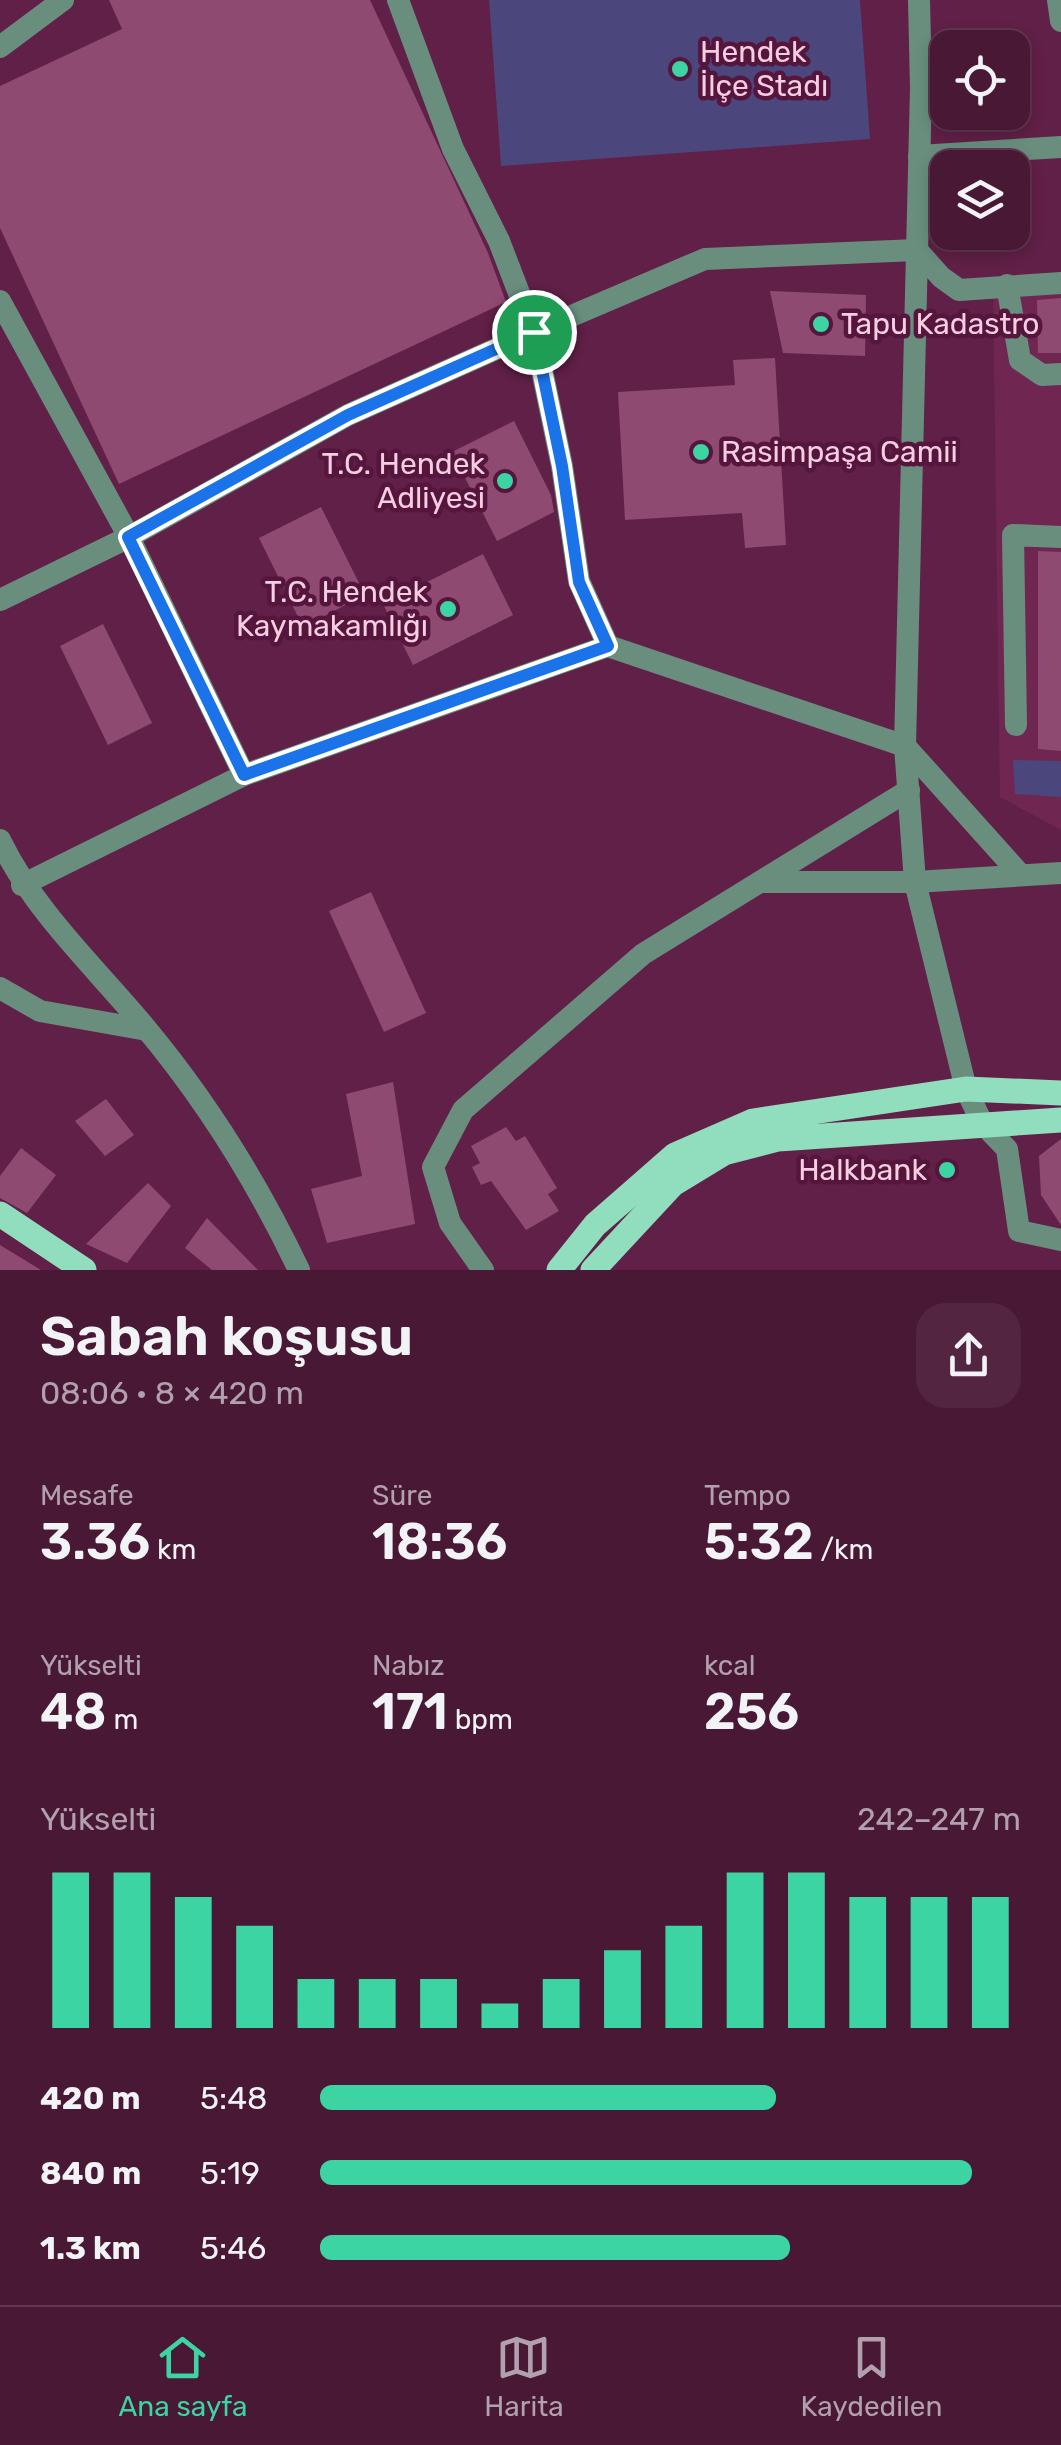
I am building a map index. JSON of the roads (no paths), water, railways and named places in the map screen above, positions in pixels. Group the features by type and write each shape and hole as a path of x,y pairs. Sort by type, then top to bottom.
{"main road":[{"path":"559,1270 595,1225 674,1155 753,1120 966,1089 1061,1092"},
{"path":"593,1270 674,1184 724,1153 778,1139 1061,1120"},
{"path":"0,1214 84,1270"}],"street":[{"path":"0,47 63,0"},
{"path":"398,0 453,149 499,241 534,332 562,466 579,582 608,646"},
{"path":"919,0 920,156 905,746 915,882 966,1089 982,1123 1007,1149 1018,1231 1061,1240"},
{"path":"1058,0 1061,21"},
{"path":"920,156 1061,146"},
{"path":"0,600 128,537 348,415 705,259 917,250"},
{"path":"917,250 959,290 1061,282"},
{"path":"1007,286 1020,360 1042,375 1061,374"},
{"path":"0,301 128,537 244,775"},
{"path":"1016,725 1013,535 1061,537"},
{"path":"22,884 244,775 608,646 905,746 1019,873"},
{"path":"483,1270 450,1223 432,1167 463,1110 643,954 908,790"},
{"path":"0,840 22,884 147,1030 268,1205 299,1270"},
{"path":"761,882 915,882 1061,873"},
{"path":"0,988 40,1011 147,1030"}],"place":[{"name":"Hendek İlçe Stadı","path":"680,69"},
{"name":"Tapu Kadastro","path":"821,324"},
{"name":"Rasimpaşa Camii","path":"701,452"},
{"name":"T.C. Hendek Adliyesi","path":"505,481"},
{"name":"T.C. Hendek Kaymakamlığı","path":"448,609"},
{"name":"Halkbank","path":"947,1170"}]}
